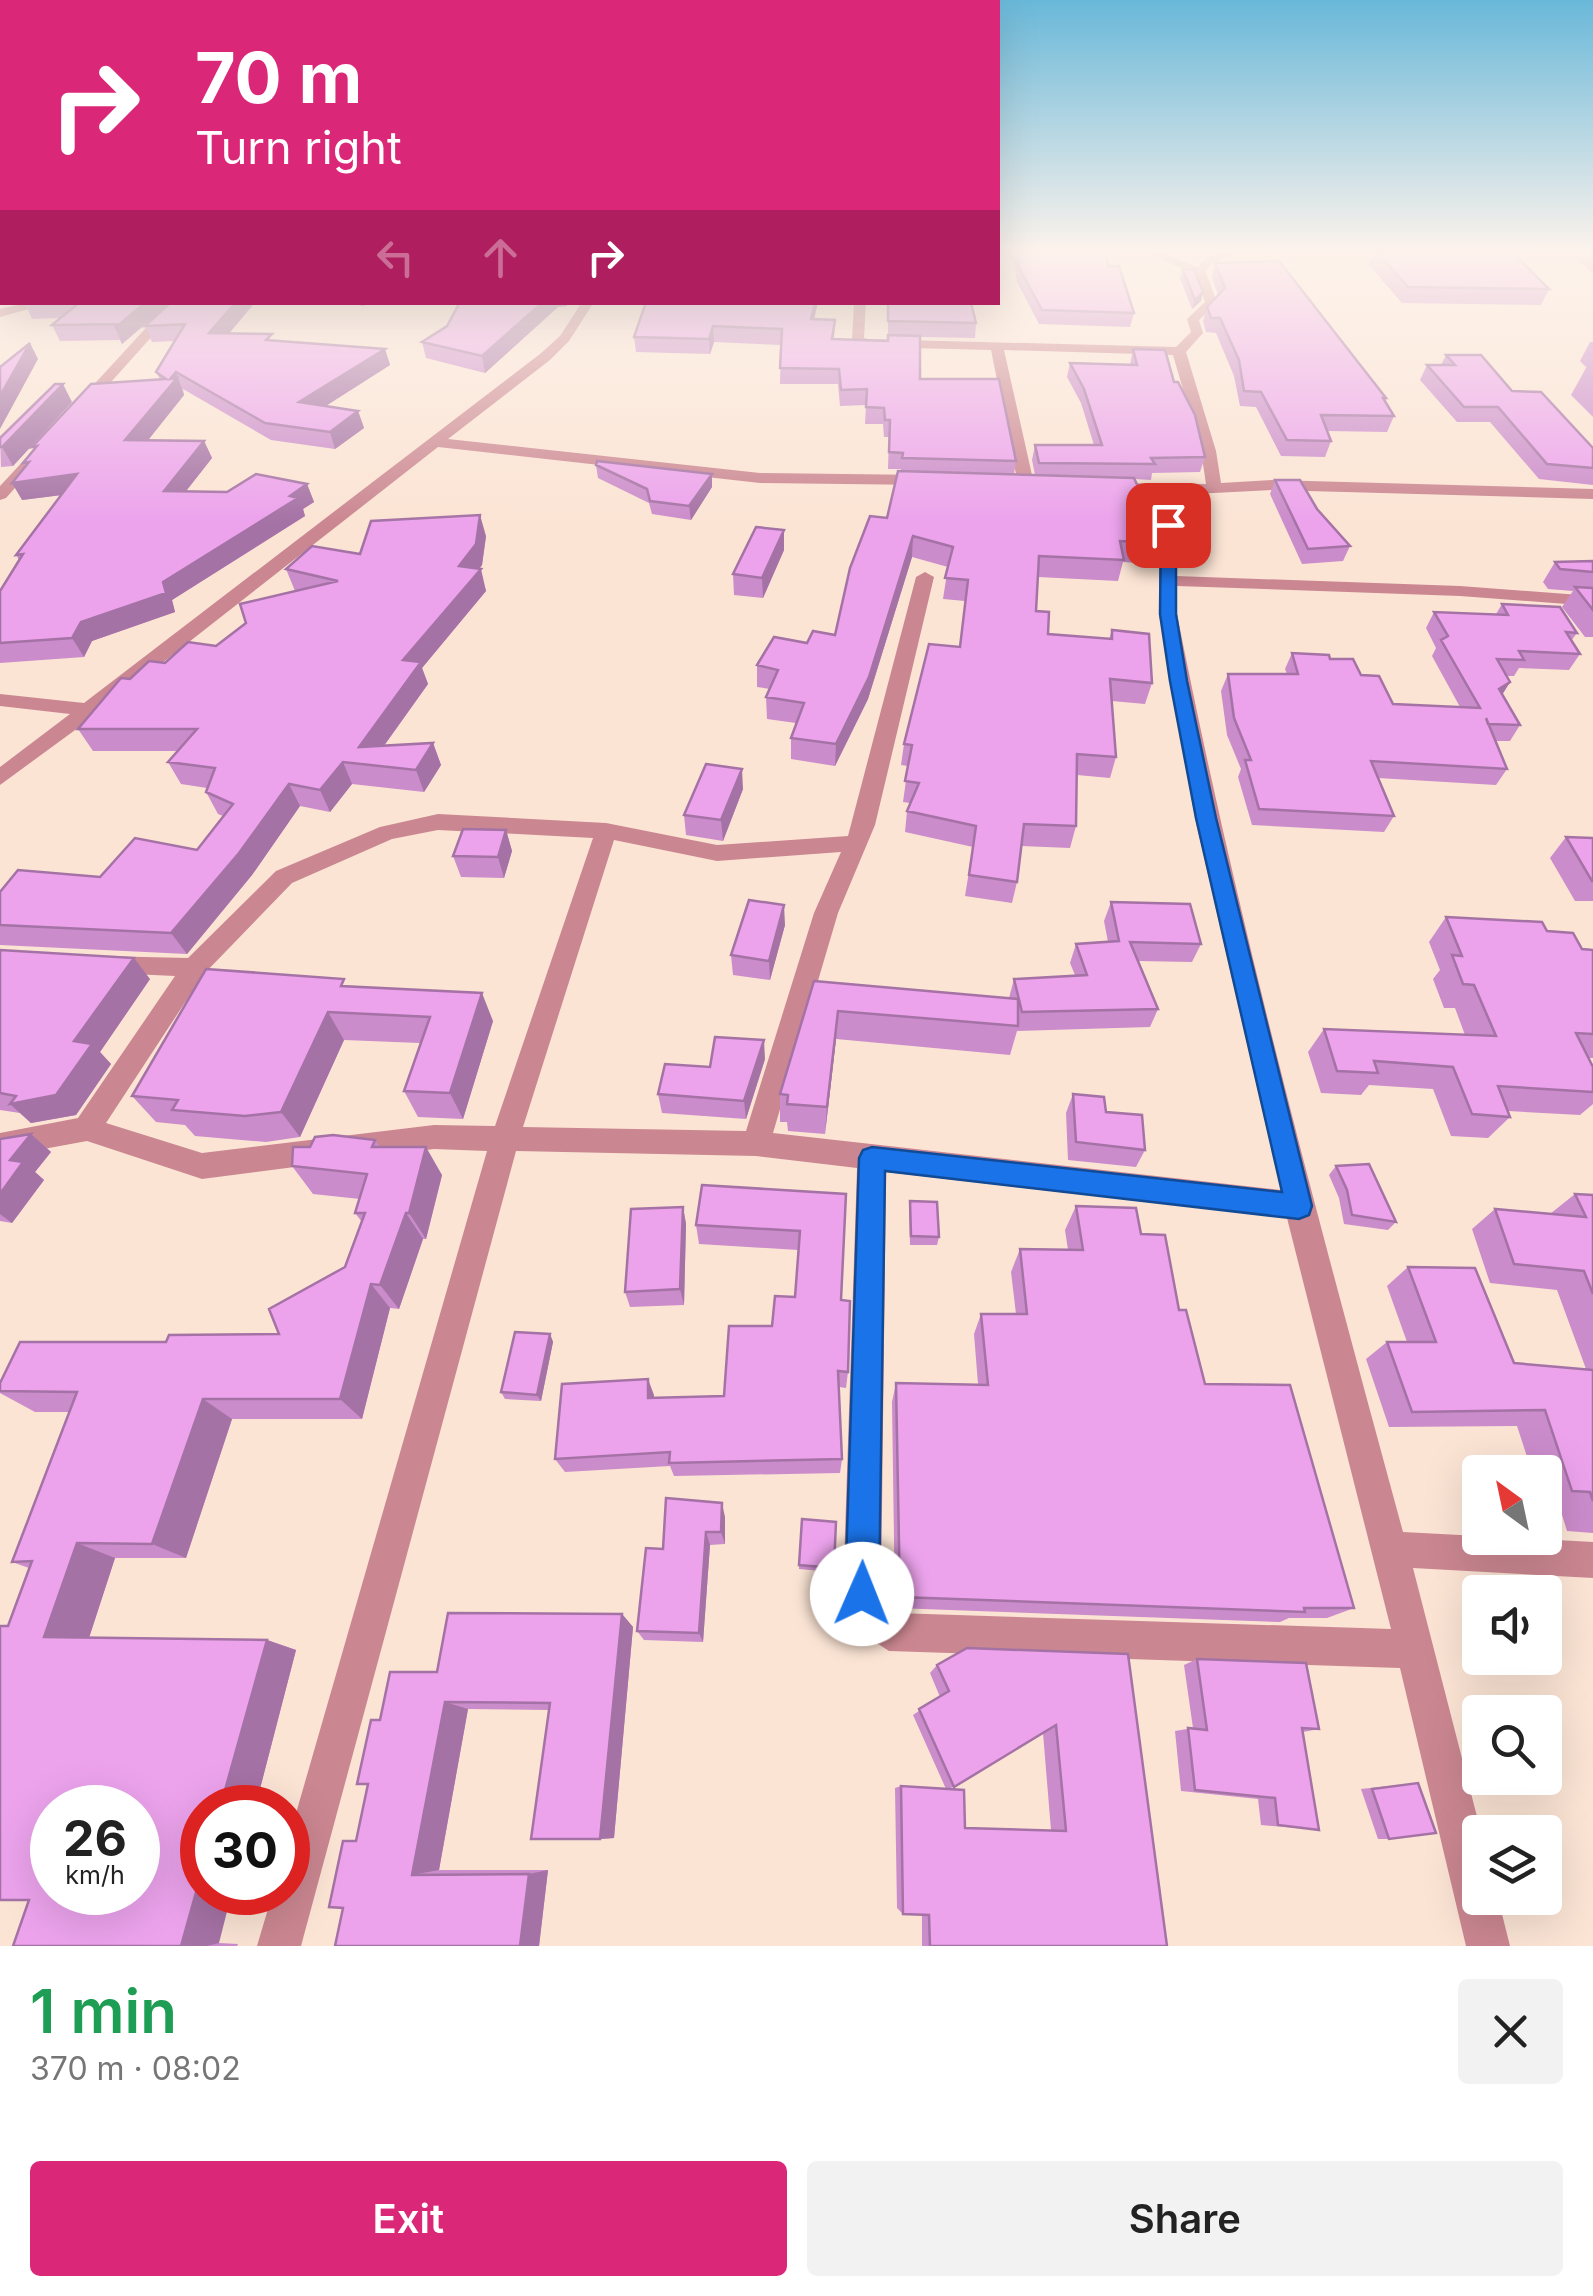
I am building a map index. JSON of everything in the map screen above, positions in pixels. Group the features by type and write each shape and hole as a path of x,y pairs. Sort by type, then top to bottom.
{"street":[{"path":"72,416 140,342"},
{"path":"0,778 560,342"},
{"path":"863,342 1179,351 1188,342"},
{"path":"997,348 1025,484"},
{"path":"1179,351 1184,381 1205,427 1214,486"},
{"path":"0,495 60,430"},
{"path":"436,442 760,478 947,481"},
{"path":"1079,486 1593,494"},
{"path":"1167,490 1171,581 1168,614 1206,818 1299,1206 1390,1549 1488,1946"},
{"path":"756,1144 826,913 856,843 889,736 900,668 926,577"},
{"path":"1171,581 1460,591 1593,601"},
{"path":"0,700 90,710"},
{"path":"87,1130 194,968 284,877 388,832 438,822 606,830 717,853 856,843"},
{"path":"279,1946 505,1138 606,830"},
{"path":"78,961 194,968"},
{"path":"0,1145 87,1130 202,1166 434,1137 756,1144 1299,1206"},
{"path":"872,1158 862,1594 873,1620 889,1632 1415,1648"},
{"path":"1390,1549 1593,1560"}],"building":[{"path":"174,342 290,342 385,349 299,402 358,411 330,432 265,423 176,372 170,379 177,378 125,440 204,441 164,491 227,492 256,474 307,484 290,496 298,498 163,582 166,593 81,622 72,638 0,643 0,591 23,554 16,555 77,474 12,483 37,446 32,447 91,384 166,379 156,372"},
{"path":"422,342 498,342 482,356"},
{"path":"781,342 920,342 920,379 999,379 1016,461 902,458 903,453 889,452 890,420 885,420 884,408 866,407 867,389 841,390 839,369 780,368"},
{"path":"1231,342 1342,342 1386,398 1394,416 1321,415 1331,441 1287,440 1261,392 1244,391 1239,360"},
{"path":"30,343 0,396 0,367"},
{"path":"1133,349 1165,350 1174,382 1178,382 1195,415 1205,457 1151,458 1155,464 1039,463 1035,445 1102,445 1084,389 1070,363 1137,365"},
{"path":"1446,355 1481,355 1512,391 1541,392 1593,448 1593,468 1547,464 1498,407 1464,407 1427,365 1455,365"},
{"path":"55,384 63,384 0,447 0,438"},
{"path":"597,461 712,474 689,506 650,501 647,489 596,465"},
{"path":"898,471 1134,478 1161,538 1161,543 1120,541 1124,560 1039,556 1036,611 1049,612 1048,634 1112,639 1112,630 1149,634 1152,683 1110,679 1116,757 1077,754 1076,826 1024,824 1017,882 969,875 976,826 907,811 919,783 905,781 912,745 904,744 929,644 960,647 968,580 945,578 953,547 913,536 869,677 836,744 791,738 804,703 766,697 778,670 757,665 774,637 807,643 813,631 835,635 850,568 870,516 887,518"},
{"path":"1275,480 1300,480 1317,509 1350,546 1308,549"},
{"path":"480,515 476,544 459,566 481,569 403,660 421,662 359,747 433,743 416,770 343,762 320,790 289,784 239,853 171,933 0,925 0,892 18,870 100,877 135,838 197,850 233,804 206,792 215,768 168,762 197,729 78,729 121,678 130,679 149,661 165,663 188,642 216,646 246,623 240,604 338,581 286,569 312,546 360,554 371,521"},
{"path":"756,527 784,530 762,578 733,574"},
{"path":"1593,561 1593,572 1560,569 1555,562"},
{"path":"1575,587 1593,588 1593,610"},
{"path":"1502,604 1560,607 1577,633 1566,632 1580,654 1519,651 1524,660 1497,659 1510,682 1499,689 1520,725 1488,724 1507,769 1371,761 1394,816 1259,809 1245,760 1251,760 1234,718 1228,674 1298,674 1292,653 1329,655 1330,659 1353,659 1361,675 1379,676 1393,704 1480,708 1441,640 1448,636 1434,612 1508,615"},
{"path":"706,764 742,769 721,820 684,815"},
{"path":"463,829 506,830 498,857 453,856"},
{"path":"1566,837 1593,838 1593,881 1592,881"},
{"path":"749,900 784,905 769,961 731,955"},
{"path":"1111,902 1190,904 1201,944 1130,942 1158,1009 1022,1012 1014,979 1087,975 1076,944 1119,941"},
{"path":"1446,917 1542,922 1547,931 1573,933 1582,949 1593,950 1593,1034 1576,1033 1593,1067 1593,1092 1498,1086 1510,1117 1472,1114 1453,1067 1374,1061 1378,1073 1337,1071 1324,1029 1496,1036 1474,985 1463,984 1452,955 1462,956"},
{"path":"0,950 134,958 74,1041 92,1044 56,1095 10,1104 16,1096 0,1093"},
{"path":"206,969 344,979 341,986 482,993 450,1093 404,1091 430,1017 328,1012 281,1112 245,1116 172,1110 178,1100 132,1096"},
{"path":"814,981 1018,999 1018,1026 838,1011 827,1107 787,1104 788,1095 780,1094"},
{"path":"715,1037 764,1040 744,1101 658,1094 665,1064 710,1067"},
{"path":"1073,1094 1104,1097 1106,1112 1142,1115 1145,1150 1076,1142"},
{"path":"31,1134 10,1160 23,1162 0,1194 0,1139"},
{"path":"333,1135 375,1140 372,1147 426,1147 409,1213 380,1285 371,1284 340,1399 203,1399 152,1544 77,1543 44,1637 267,1640 226,1785 180,1785 180,1915 190,1915 181,1946 13,1946 29,1900 0,1900 0,1626 8,1626 32,1561 12,1562 77,1392 0,1391 0,1383 20,1342 166,1342 169,1335 279,1334 269,1309 345,1267 365,1213 355,1213 367,1174 292,1166 293,1147 310,1147 315,1137"},
{"path":"1369,1164 1396,1222 1352,1215 1347,1190 1336,1166"},
{"path":"702,1185 846,1194 841,1300 850,1301 848,1372 838,1371 842,1459 669,1463 670,1452 555,1459 562,1384 648,1379 648,1398 724,1396 729,1326 772,1326 775,1296 795,1297 800,1231 696,1225"},
{"path":"1575,1194 1593,1195 1593,1294 1584,1271 1514,1264 1495,1209 1586,1217"},
{"path":"910,1201 937,1202 939,1237 911,1236"},
{"path":"1076,1206 1136,1208 1141,1234 1165,1235 1179,1310 1186,1310 1205,1384 1290,1385 1354,1608 1304,1608 1305,1612 900,1597 896,1383 988,1385 981,1314 1027,1314 1020,1249 1083,1250"},
{"path":"683,1207 680,1289 625,1292 631,1209"},
{"path":"1408,1267 1475,1268 1514,1363 1593,1370 1593,1501 1590,1492 1572,1491 1545,1410 1412,1412 1387,1342 1436,1342"},
{"path":"515,1332 550,1334 537,1395 501,1392"},
{"path":"666,1498 722,1503 721,1532 706,1532 699,1633 637,1631 646,1548 663,1549"},
{"path":"802,1519 836,1522 834,1568 799,1565"},
{"path":"448,1613 622,1614 600,1839 531,1839 550,1703 445,1702 412,1875 529,1874 520,1946 335,1946 343,1908 329,1907 343,1841 356,1841 368,1784 357,1784 371,1720 380,1720 390,1672 437,1672"},
{"path":"967,1648 1128,1654 1167,1946 930,1946 929,1915 903,1914 901,1786 964,1790 965,1828 1066,1831 1056,1725 954,1787 919,1709 949,1691 937,1665"},
{"path":"1197,1659 1306,1663 1319,1729 1302,1728 1319,1830 1278,1825 1275,1798 1195,1790 1188,1728 1207,1730"},
{"path":"1418,1783 1436,1833 1389,1839 1372,1789"}],"route":[{"path":"862,1594 872,1158 1299,1206 1206,818 1178,681 1168,614 1168,525"}]}
